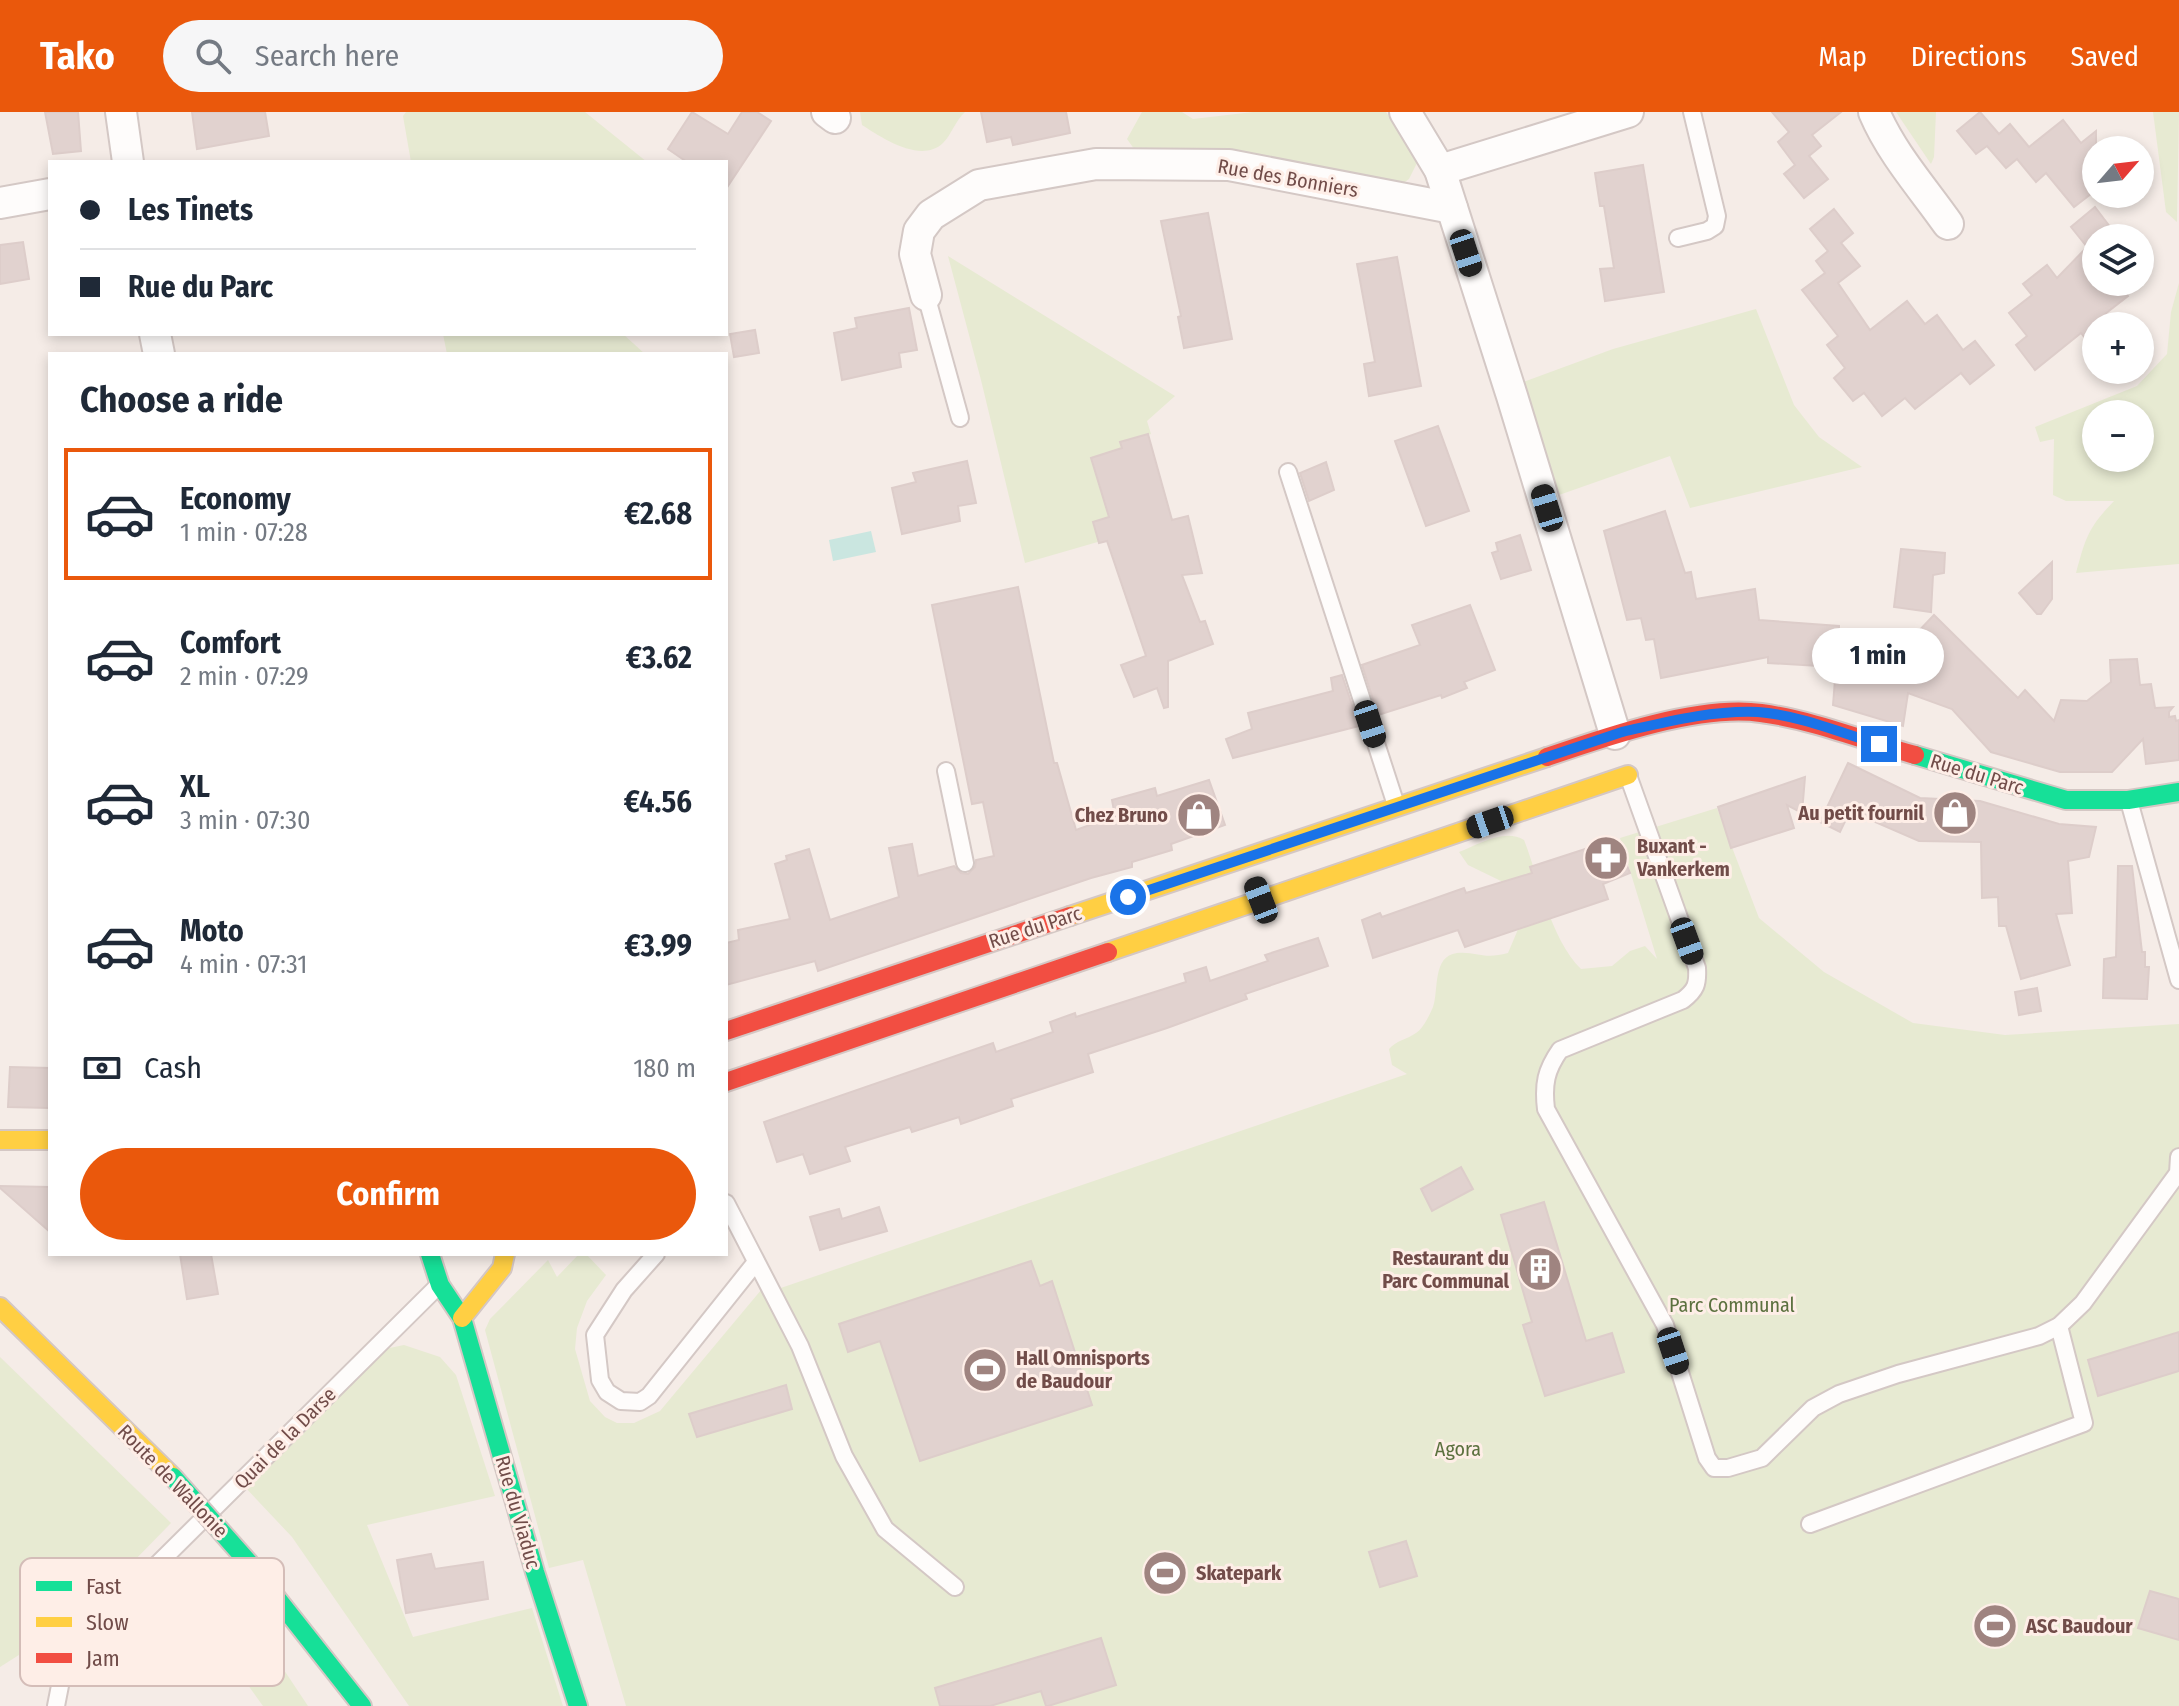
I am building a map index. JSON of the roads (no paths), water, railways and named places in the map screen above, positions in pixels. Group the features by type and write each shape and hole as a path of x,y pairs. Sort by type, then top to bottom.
{"street":[{"path":"121,112 128,160"},
{"path":"1405,112 1440,170 1622,754"},
{"path":"1440,170 1628,112"},
{"path":"1874,112 1895,151 1948,224"},
{"name":"Rue des Bonniers","path":"926,295 915,254 919,231 931,215 979,185 1096,164 1158,162 1229,165 1452,208"},
{"path":"0,203 48,194"},
{"name":"Rue du Parc","path":"728,1081 1622,754 1689,717 1759,712 2066,800 2128,800 2179,792"},
{"name":"Rue du Parc","path":"728,1030 979,938 1247,859 1397,808 1622,754"},
{"path":"0,1140 48,1140"},
{"name":"Rue du Viaduc","path":"431,1256 440,1285 462,1318 535,1572 578,1706"},
{"path":"462,1318 502,1268 505,1256"},
{"name":"Route de Wallonie","path":"0,1307 173,1477 245,1558"},
{"name":"Route de Wallonie","path":"284,1607 362,1706"}],"lane":[{"path":"1678,238 1707,231 1715,226 1717,216 1692,112"},
{"path":"926,295 960,418"},
{"path":"1288,472 1397,808"},
{"path":"1622,754 1697,968 1698,981 1695,990 1683,1000 1560,1050 1549,1066 1543,1087 1546,1109 1665,1325 1707,1458 1714,1468 1728,1468 1762,1458 1813,1408 1839,1394 1898,1374 2039,1336 2059,1326 2083,1303 2178,1173 2179,1157"},
{"path":"946,771 965,863"},
{"path":"2128,800 2179,980"},
{"path":"1247,859 1257,889"},
{"path":"728,1207 800,1346 844,1456 885,1529 955,1587"},
{"path":"654,1256 624,1290 595,1335 600,1380 607,1392 621,1401 640,1402 649,1396 756,1262"},
{"name":"Quai de la Darse","path":"164,1558 440,1285"},
{"path":"1810,1524 2084,1423 2059,1326"},
{"path":"44,1706 53,1686"},
{"path":"56,1706 60,1686"}],"water":[{"path":"871,531 876,552 833,561 829,540"}],"place":[{"name":"Au petit fournil","path":"1955,813"},
{"name":"Chez Bruno","path":"1199,815"},
{"name":"Buxant - Vankerkem","path":"1606,858"},
{"name":"Restaurant du Parc Communal","path":"1540,1269"},
{"name":"Hall Omnisports de Baudour","path":"985,1370"},
{"name":"Skatepark","path":"1165,1573"},
{"name":"ASC Baudour","path":"1995,1626"}],"park label":[{"name":"Parc Communal","path":"1732,1305"},
{"name":"Agora","path":"1458,1449"}]}
